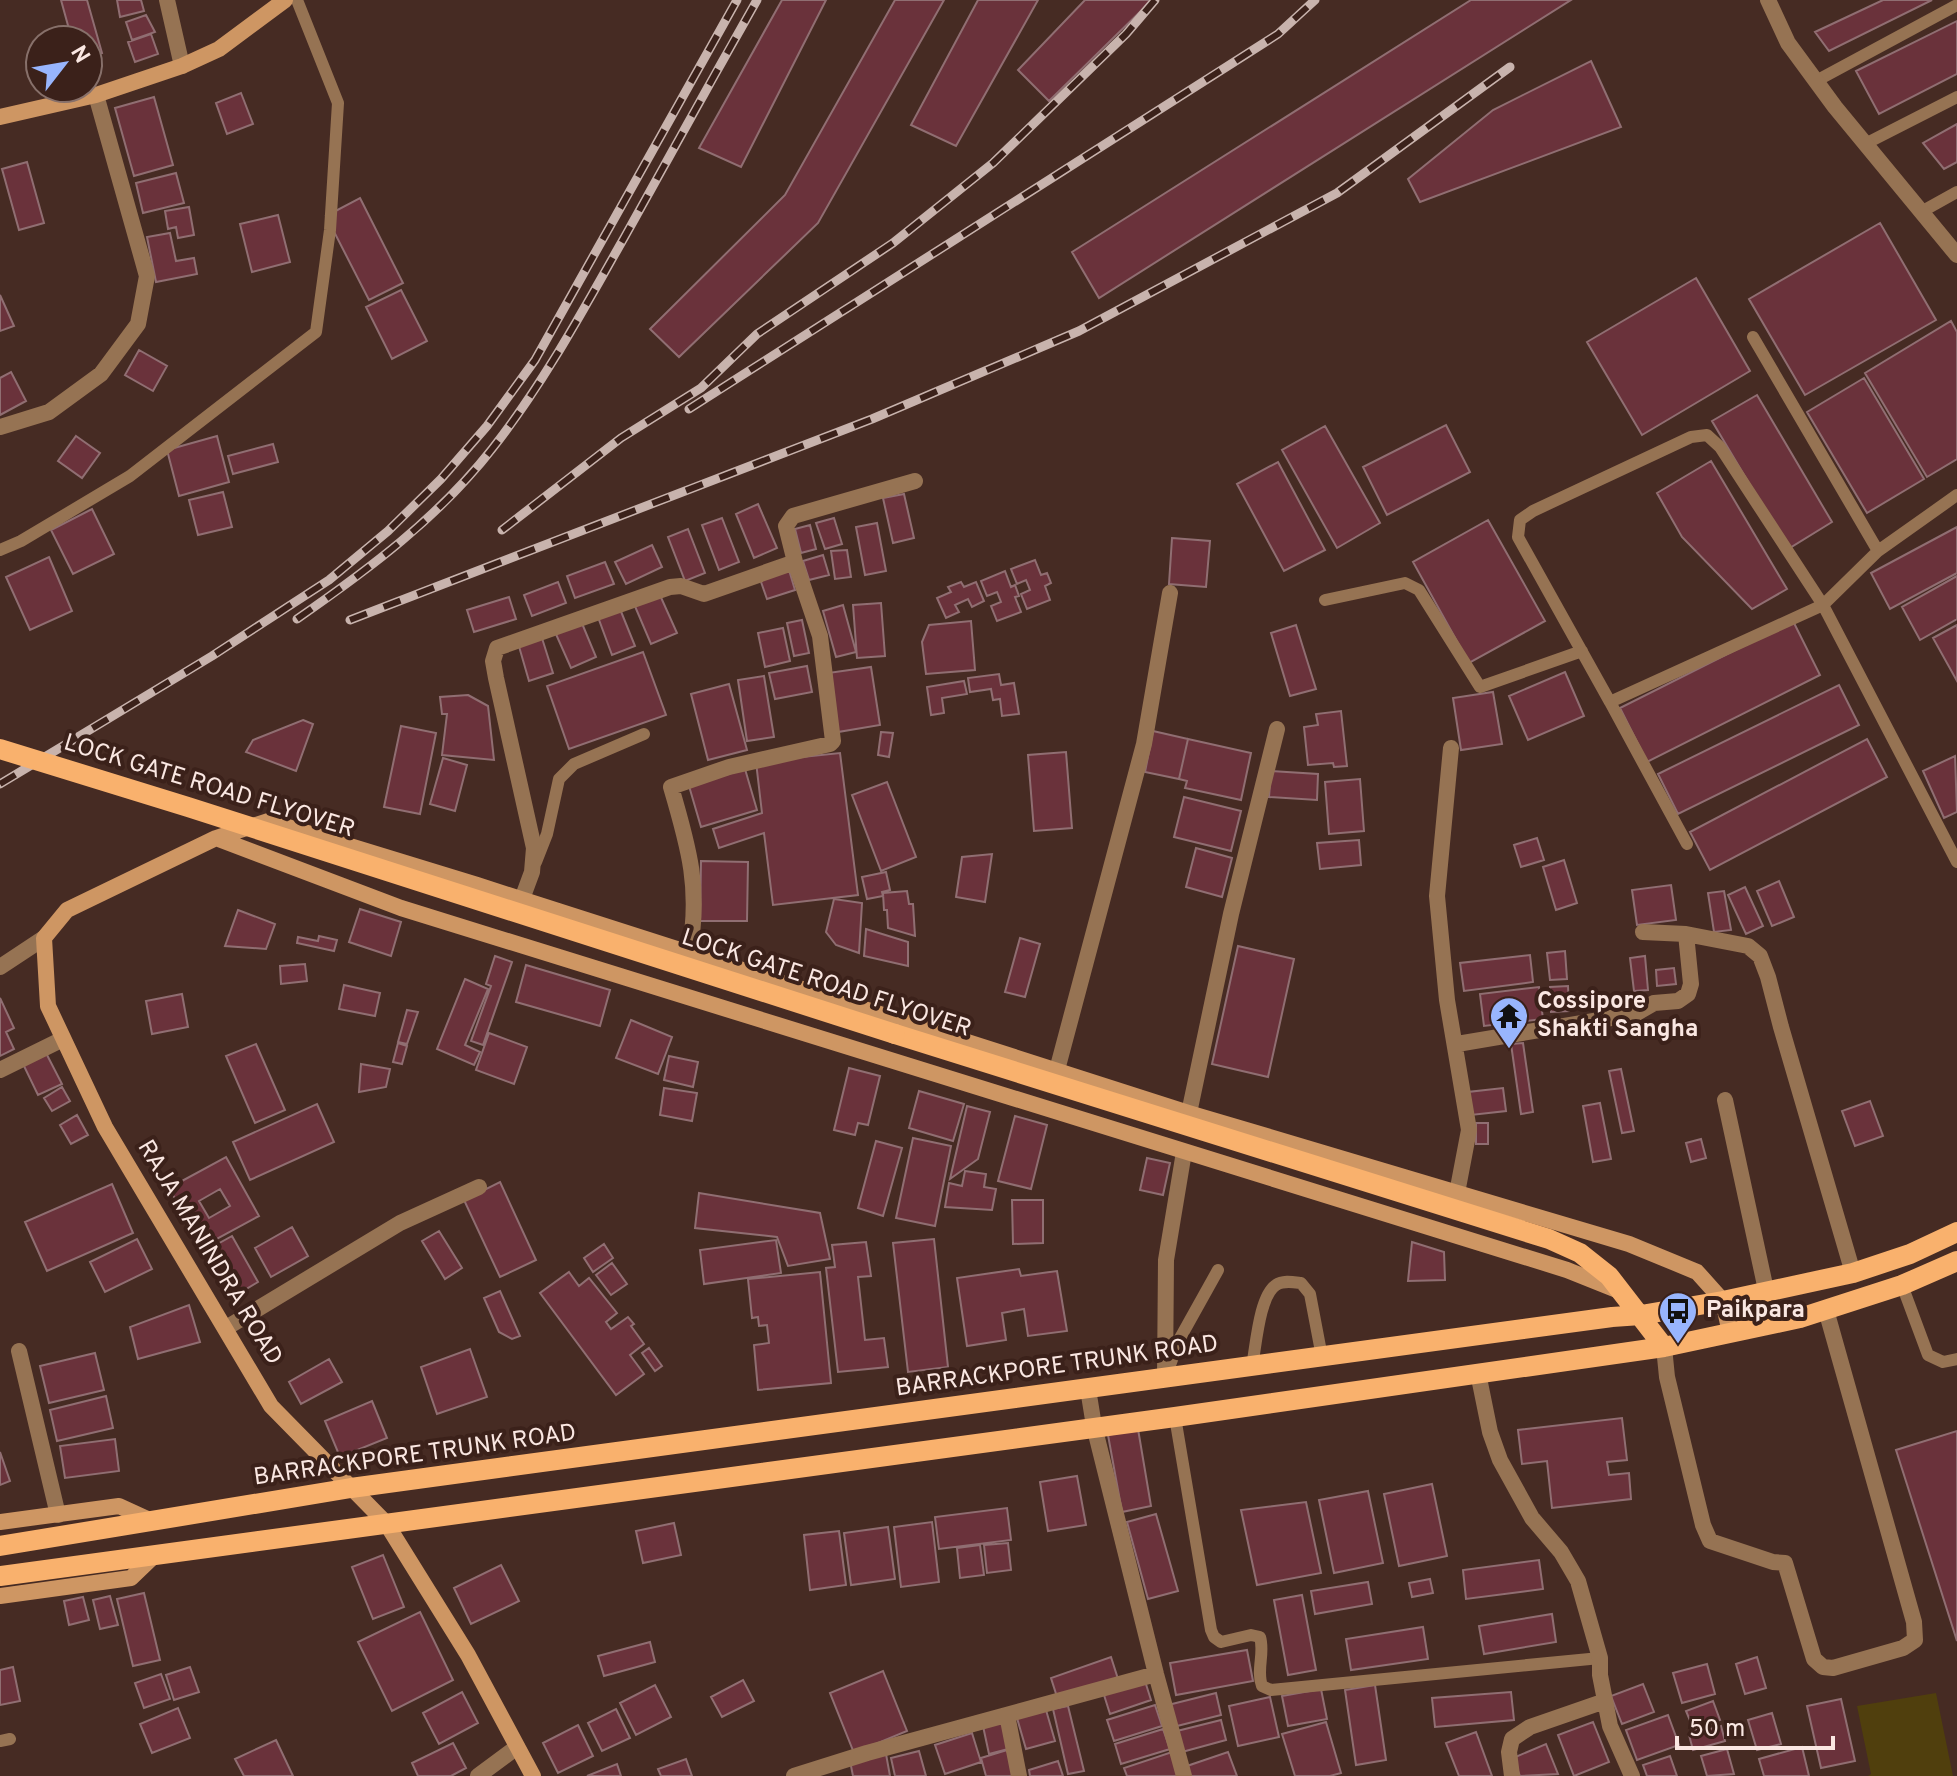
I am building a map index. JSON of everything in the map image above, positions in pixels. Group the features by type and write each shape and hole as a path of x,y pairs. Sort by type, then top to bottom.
{"main road":[{"name":"LOCK GATE ROAD FLYOVER","path":"0,749 1549,1239 1580,1253 1597,1265 1641,1315 1664,1347"},
{"name":"BARRACKPORE TRUNK ROAD","path":"0,1546 351,1488 1641,1315 1853,1273 1910,1254 1957,1232"},
{"path":"0,1576 1175,1417 1664,1347 1826,1310 1902,1285 1957,1261"}],"street":[{"path":"167,0 182,66"},
{"path":"104,92 182,66 219,49 285,0"},
{"path":"1768,0 1788,43 1816,81 1957,255"},
{"path":"0,117 57,104"},
{"path":"0,427 49,412 101,374 138,324 147,276 99,104"},
{"path":"689,953 696,900 685,837 671,787 729,767 833,741 820,636 786,526 793,516 915,481"},
{"path":"522,899 532,872 534,848 496,678 493,661 497,648 670,587 681,586 704,594 795,562"},
{"path":"1057,1070 1144,744 1170,593"},
{"path":"1189,1113 1231,914 1277,729"},
{"path":"1451,748 1437,896 1447,1000 1457,1044 1469,1130 1457,1193"},
{"path":"0,967 44,938 67,910 216,838 268,821 522,899 1189,1113 1629,1244 1697,1272 1723,1301 1730,1333"},
{"path":"216,838 401,908 1567,1270 1623,1293"},
{"path":"1643,932 1686,934 1748,946 1760,956 1853,1273"},
{"path":"1457,1044 1635,1014 1654,1003 1678,1001 1688,994 1691,984 1686,934"},
{"name":"RAJA MANINDRA ROAD","path":"44,938 48,1006 105,1127 271,1406 386,1523 468,1655 533,1776"},
{"path":"0,1070 63,1039"},
{"path":"1725,1100 1766,1290"},
{"path":"1165,1378 1166,1260 1184,1152"},
{"path":"226,1328 400,1223 479,1187"},
{"path":"1664,1347 1667,1377 1703,1525 1710,1541 1773,1562 1785,1563 1814,1659 1823,1667 1833,1668 1903,1648 1915,1640 1914,1622 1826,1310"},
{"path":"19,1351 58,1515"},
{"path":"1478,1373 1490,1432 1500,1460 1532,1518 1561,1552 1578,1581 1600,1658 1610,1726 1632,1776"},
{"path":"1088,1389 1094,1426 1184,1776"},
{"path":"0,1522 119,1506 156,1522"},
{"path":"0,1596 131,1578 157,1553"},
{"path":"794,1776 1156,1674"},
{"path":"1512,1776 1509,1752 1512,1739 1530,1727 1605,1701"},
{"path":"1007,1715 1019,1776"},
{"path":"478,1776 517,1747"}],"lane":[{"path":"0,550 21,541 130,476 316,332 330,230 338,103 297,0"},
{"path":"1816,81 1957,5"},
{"path":"1865,144 1957,97"},
{"path":"1921,212 1957,192"},
{"path":"1753,337 1878,551"},
{"path":"1687,844 1518,537 1520,520 1533,511 1691,437 1707,435 1720,447 1823,605 1957,862"},
{"path":"1610,702 1823,605 1878,551 1957,495"},
{"path":"1325,600 1405,583 1414,586 1480,687 1582,651"},
{"path":"532,872 547,834 559,779 574,764 644,734"},
{"path":"1165,1378 1179,1340 1218,1270"},
{"path":"1252,1366 1264,1300 1275,1286 1288,1281 1301,1283 1310,1294 1322,1357"},
{"path":"1902,1285 1928,1355 1943,1362 1957,1359"},
{"path":"1175,1417 1211,1630 1221,1642 1251,1635 1260,1637 1259,1678 1262,1686 1271,1690 1600,1658"}],"shaded area":[{"path":"1936,1693 1953,1776 1868,1776 1871,1774 1857,1706"}],"building":[{"path":"61,0 87,0 94,24 68,24"},
{"path":"117,0 141,0 144,11 120,17"},
{"path":"782,0 826,0 741,167 699,148"},
{"path":"895,0 944,0 818,223 679,357 650,329 785,195"},
{"path":"978,0 1038,0 956,146 911,125"},
{"path":"1085,0 1152,0 1049,101 1018,70"},
{"path":"1471,0 1571,0 1099,298 1072,252"},
{"path":"1883,0 1932,0 1829,51 1815,32"},
{"path":"146,15 155,32 132,40 126,22"},
{"path":"1957,21 1957,74 1879,114 1856,71"},
{"path":"151,34 158,54 135,62 128,42"},
{"path":"1591,61 1621,127 1420,202 1408,179 1493,110"},
{"path":"241,93 253,124 227,134 216,103"},
{"path":"154,97 173,165 134,176 115,108"},
{"path":"1957,124 1957,162 1944,169 1923,143"},
{"path":"27,162 44,223 19,230 2,169"},
{"path":"176,173 184,203 143,213 136,183"},
{"path":"360,198 403,283 369,300 326,216"},
{"path":"189,207 194,235 178,238 176,227 168,229 165,211"},
{"path":"278,215 290,262 252,272 240,224"},
{"path":"1880,223 1936,320 1805,395 1749,299"},
{"path":"170,233 176,261 194,258 197,274 156,282 147,237"},
{"path":"1696,278 1750,371 1642,435 1587,342"},
{"path":"401,290 427,341 392,359 366,307"},
{"path":"0,295 14,326 0,331"},
{"path":"1951,321 1957,332 1957,459 1927,477 1865,373"},
{"path":"139,350 167,366 153,391 125,375"},
{"path":"11,372 26,401 0,415 0,378"},
{"path":"1864,378 1924,479 1867,513 1807,412"},
{"path":"1757,395 1832,522 1788,549 1712,421"},
{"path":"1446,425 1470,472 1387,515 1363,467"},
{"path":"1325,426 1380,523 1337,548 1282,450"},
{"path":"76,436 100,453 82,478 58,461"},
{"path":"217,436 229,482 179,496 167,450"},
{"path":"273,444 278,462 233,474 228,456"},
{"path":"1711,461 1787,589 1752,609 1682,537 1657,493"},
{"path":"1278,462 1325,550 1284,571 1237,484"},
{"path":"223,492 232,527 198,535 189,500"},
{"path":"904,494 914,538 893,543 883,498"},
{"path":"758,504 777,548 754,558 736,514"},
{"path":"92,509 114,554 73,574 51,530"},
{"path":"722,518 739,562 719,570 702,525"},
{"path":"834,518 842,544 825,549 816,523"},
{"path":"1488,520 1545,621 1469,663 1413,562"},
{"path":"877,523 886,571 865,575 856,527"},
{"path":"810,525 816,549 801,553 795,529"},
{"path":"1957,527 1957,573 1890,609 1871,573"},
{"path":"688,529 705,573 685,581 668,537"},
{"path":"1172,538 1210,541 1206,587 1169,584"},
{"path":"652,545 662,567 626,584 615,562"},
{"path":"847,550 851,577 835,579 831,551"},
{"path":"823,555 829,575 809,580 803,561"},
{"path":"49,557 72,611 30,630 6,577"},
{"path":"1035,560 1041,575 1047,573 1051,583 1045,586 1050,600 1027,609 1021,594 1030,590 1026,580 1017,584 1011,569"},
{"path":"605,562 614,584 575,598 567,576"},
{"path":"789,570 795,590 767,599 760,579"},
{"path":"1005,571 1011,587 1015,585 1019,596 1015,597 1021,612 997,621 991,606 1001,602 997,592 987,596 981,581"},
{"path":"1957,576 1957,619 1920,640 1902,607"},
{"path":"558,582 566,603 532,616 524,595"},
{"path":"961,582 964,587 976,582 984,601 972,607 968,599 955,605 959,612 946,618 937,598 951,592 948,587"},
{"path":"659,593 677,633 651,644 634,604"},
{"path":"509,597 516,619 474,632 467,610"},
{"path":"881,603 885,656 857,658 853,605"},
{"path":"843,605 856,652 836,657 823,611"},
{"path":"620,609 635,646 612,655 598,617"},
{"path":"802,620 809,653 794,656 787,623"},
{"path":"581,621 596,657 571,668 555,632"},
{"path":"971,621 975,670 926,674 922,642 929,625"},
{"path":"1793,621 1820,675 1647,762 1620,708"},
{"path":"1296,625 1316,689 1290,696 1271,633"},
{"path":"1957,625 1957,681 1933,638"},
{"path":"783,628 790,661 765,667 758,633"},
{"path":"541,635 553,673 529,681 518,643"},
{"path":"643,652 666,715 569,749 547,686"},
{"path":"807,666 812,692 775,699 769,673"},
{"path":"871,667 880,725 838,732 828,673"},
{"path":"1565,672 1584,716 1528,740 1509,696"},
{"path":"999,674 1001,685 1014,683 1019,714 1002,716 1000,699 993,700 991,689 970,692 968,678"},
{"path":"764,676 774,737 747,741 738,680"},
{"path":"964,681 967,694 942,698 944,713 931,715 927,687"},
{"path":"729,684 747,750 708,760 691,694"},
{"path":"1839,685 1859,725 1678,814 1658,774"},
{"path":"1493,692 1502,744 1461,750 1453,698"},
{"path":"468,695 488,706 494,760 442,755 447,714 442,714 440,697"},
{"path":"1341,711 1347,766 1334,767 1333,763 1308,765 1304,727 1318,725 1316,714"},
{"path":"303,720 313,724 296,771 246,752 253,740"},
{"path":"401,726 436,733 420,814 384,807"},
{"path":"1153,731 1188,739 1179,779 1145,772"},
{"path":"881,732 893,733 889,757 878,755"},
{"path":"1188,739 1251,753 1241,800 1185,788 1187,781 1179,779"},
{"path":"1867,739 1887,777 1710,870 1690,832"},
{"path":"1066,752 1072,828 1034,831 1028,755"},
{"path":"840,753 858,895 773,905 764,833 719,848 713,829 762,813 756,762"},
{"path":"1955,756 1957,812 1944,818 1923,771"},
{"path":"443,758 467,765 455,811 430,804"},
{"path":"745,769 757,810 701,827 689,786"},
{"path":"1271,771 1318,774 1317,800 1269,797"},
{"path":"1360,779 1364,831 1329,834 1325,782"},
{"path":"887,782 916,857 881,871 852,795"},
{"path":"1184,797 1241,811 1231,851 1174,837"},
{"path":"1537,838 1544,860 1521,867 1514,845"},
{"path":"1359,840 1361,865 1320,869 1317,843"},
{"path":"1196,848 1232,858 1222,897 1186,887"},
{"path":"992,854 985,902 956,897 962,857"},
{"path":"1564,860 1577,903 1556,910 1543,867"},
{"path":"701,861 748,862 747,921 700,921"},
{"path":"886,872 890,890 882,892 883,896 867,899 862,877"},
{"path":"1779,881 1794,917 1772,926 1757,891"},
{"path":"1671,885 1676,920 1637,925 1632,890"},
{"path":"1745,887 1763,926 1746,934 1728,895"},
{"path":"907,891 909,904 913,904 915,936 888,928 887,910 884,910 883,893"},
{"path":"1724,891 1731,930 1714,932 1708,893"},
{"path":"834,899 862,903 859,953 836,945 826,932"},
{"path":"360,909 401,922 391,956 349,942"},
{"path":"238,910 275,924 266,949 225,946"},
{"path":"866,929 908,942 908,966 864,956"},
{"path":"319,936 337,940 334,951 297,943 298,937 318,941"},
{"path":"1020,938 1040,944 1025,997 1005,992"},
{"path":"1238,946 1294,959 1268,1077 1212,1064"},
{"path":"1565,951 1567,979 1550,980 1547,953"},
{"path":"1530,955 1533,982 1464,991 1460,963"},
{"path":"495,956 512,962 483,1045 471,1041 491,986 486,984"},
{"path":"1645,956 1648,990 1634,991 1630,958"},
{"path":"305,964 307,981 281,984 280,966"},
{"path":"526,965 610,990 600,1026 516,1002"},
{"path":"1674,968 1676,984 1657,986 1656,970"},
{"path":"465,979 488,989 465,1045 480,1052 474,1065 437,1049"},
{"path":"344,985 380,993 375,1016 339,1009"},
{"path":"1568,986 1569,1011 1551,1012 1550,987"},
{"path":"1539,987 1543,1019 1484,1026 1480,994"},
{"path":"182,994 188,1027 152,1034 146,1001"},
{"path":"0,998 14,1028 6,1032 14,1049 0,1056"},
{"path":"407,1010 418,1012 407,1044 398,1042"},
{"path":"631,1020 672,1037 658,1074 616,1058"},
{"path":"489,1033 527,1047 514,1084 476,1070"},
{"path":"398,1043 407,1046 402,1064 393,1062"},
{"path":"1523,1043 1533,1112 1521,1114 1511,1044"},
{"path":"256,1044 285,1110 255,1123 226,1056"},
{"path":"46,1053 62,1084 38,1095 23,1064"},
{"path":"669,1056 698,1062 693,1087 664,1080"},
{"path":"361,1064 390,1069 386,1087 359,1092"},
{"path":"849,1068 880,1076 868,1125 858,1123 855,1135 834,1130"},
{"path":"1621,1069 1634,1131 1622,1133 1609,1071"},
{"path":"62,1087 70,1101 52,1111 44,1098"},
{"path":"664,1088 697,1093 692,1121 660,1115"},
{"path":"1503,1088 1506,1111 1471,1115 1468,1092"},
{"path":"919,1091 964,1104 953,1141 909,1128"},
{"path":"1870,1101 1883,1136 1855,1146 1842,1111"},
{"path":"1600,1103 1611,1159 1593,1162 1583,1106"},
{"path":"317,1104 334,1142 250,1180 233,1142"},
{"path":"967,1106 990,1112 978,1159 950,1179"},
{"path":"77,1115 88,1135 71,1144 60,1125"},
{"path":"1015,1116 1047,1125 1031,1189 998,1181"},
{"path":"1476,1123 1488,1123 1488,1144 1476,1144"},
{"path":"913,1138 951,1146 935,1226 896,1218"},
{"path":"1701,1139 1706,1158 1691,1162 1686,1143"},
{"path":"876,1141 902,1148 883,1216 858,1208"},
{"path":"226,1157 259,1216 202,1247 169,1188","holes":["220,1189 230,1206 209,1218 199,1201"]},
{"path":"1147,1158 1170,1163 1163,1195 1140,1190"},
{"path":"965,1171 986,1174 984,1187 996,1189 992,1210 945,1207 949,1183 962,1186"},
{"path":"500,1182 536,1260 500,1277 464,1200"},
{"path":"112,1184 133,1233 47,1271 25,1222"},
{"path":"699,1193 820,1213 830,1259 788,1266 777,1237 695,1228"},
{"path":"1012,1200 1043,1200 1043,1243 1013,1244"},
{"path":"292,1227 308,1256 271,1277 255,1248"},
{"path":"439,1231 462,1268 445,1279 422,1241"},
{"path":"232,1236 258,1282 233,1297 207,1250"},
{"path":"137,1239 152,1269 105,1292 90,1262"},
{"path":"934,1239 948,1367 908,1372 893,1243"},
{"path":"776,1240 781,1273 704,1284 700,1250"},
{"path":"866,1242 871,1276 858,1277 865,1340 884,1338 888,1367 838,1372 826,1268 835,1267 832,1245"},
{"path":"1412,1242 1444,1252 1445,1280 1408,1281"},
{"path":"604,1244 613,1258 593,1272 584,1258"},
{"path":"612,1263 627,1284 611,1295 596,1275"},
{"path":"1019,1269 1021,1276 1057,1271 1067,1331 1028,1336 1024,1309 1002,1313 1006,1340 967,1346 957,1278"},
{"path":"569,1272 579,1286 589,1278 617,1313 606,1322 611,1329 628,1317 644,1344 630,1355 644,1374 616,1395 540,1293"},
{"path":"820,1272 831,1383 758,1390 754,1345 769,1343 767,1325 759,1326 758,1317 752,1318 748,1279"},
{"path":"500,1291 520,1336 512,1339 499,1332 484,1298"},
{"path":"189,1305 200,1342 138,1359 130,1327"},
{"path":"649,1348 662,1366 655,1371 642,1353"},
{"path":"470,1349 487,1397 437,1414 421,1367"},
{"path":"95,1353 104,1390 49,1403 40,1366"},
{"path":"329,1359 342,1382 301,1404 289,1382"},
{"path":"106,1396 113,1428 57,1441 50,1410"},
{"path":"372,1401 387,1438 340,1457 325,1421"},
{"path":"1622,1418 1627,1460 1607,1462 1609,1475 1629,1473 1631,1499 1552,1508 1547,1461 1522,1464 1518,1430"},
{"path":"1138,1429 1151,1506 1122,1512 1108,1435"},
{"path":"1957,1431 1957,1641 1896,1450"},
{"path":"115,1439 119,1471 65,1478 60,1446"},
{"path":"0,1452 10,1481 0,1485"},
{"path":"1077,1476 1086,1525 1048,1531 1040,1482"},
{"path":"1432,1484 1447,1556 1399,1566 1384,1494"},
{"path":"1368,1491 1383,1563 1334,1573 1319,1500"},
{"path":"1306,1502 1321,1573 1257,1585 1241,1510"},
{"path":"1007,1508 1011,1540 939,1549 935,1517"},
{"path":"1156,1514 1178,1591 1148,1599 1127,1522"},
{"path":"932,1522 939,1582 901,1587 894,1527"},
{"path":"674,1523 681,1555 643,1563 636,1531"},
{"path":"888,1527 895,1579 851,1585 844,1533"},
{"path":"839,1531 846,1585 810,1590 804,1535"},
{"path":"1008,1543 1011,1570 987,1573 984,1545"},
{"path":"980,1545 984,1575 960,1578 957,1548"},
{"path":"383,1555 404,1607 373,1619 352,1567"},
{"path":"1539,1560 1543,1589 1466,1599 1463,1570"},
{"path":"501,1565 519,1601 471,1624 454,1588"},
{"path":"1430,1579 1433,1593 1412,1597 1409,1583"},
{"path":"1368,1582 1372,1604 1315,1614 1311,1591"},
{"path":"144,1593 160,1660 133,1666 117,1599"},
{"path":"1302,1595 1316,1670 1288,1675 1274,1600"},
{"path":"110,1596 118,1625 100,1629 93,1600"},
{"path":"83,1597 89,1620 69,1625 64,1601"},
{"path":"420,1612 453,1680 392,1711 358,1642"},
{"path":"1552,1614 1556,1642 1484,1654 1479,1626"},
{"path":"1423,1627 1428,1659 1351,1670 1346,1639"},
{"path":"650,1642 655,1662 604,1676 598,1656"},
{"path":"1247,1650 1253,1681 1176,1695 1170,1663"},
{"path":"1111,1657 1118,1679 1058,1700 1051,1678"},
{"path":"1757,1657 1766,1688 1745,1694 1736,1664"},
{"path":"1707,1664 1715,1694 1682,1703 1673,1673"},
{"path":"13,1667 20,1701 0,1705 0,1670"},
{"path":"190,1667 199,1692 174,1700 166,1675"},
{"path":"883,1671 907,1731 854,1753 830,1693"},
{"path":"161,1674 170,1699 144,1708 135,1683"},
{"path":"743,1680 754,1701 722,1717 711,1697"},
{"path":"1145,1681 1151,1700 1110,1714 1104,1695"},
{"path":"1643,1684 1654,1712 1622,1724 1611,1696"},
{"path":"655,1685 671,1717 636,1735 620,1703"},
{"path":"1375,1685 1386,1760 1356,1765 1345,1690"},
{"path":"1321,1689 1327,1719 1288,1726 1282,1696"},
{"path":"462,1692 478,1723 439,1744 423,1713"},
{"path":"1511,1692 1514,1720 1435,1727 1432,1698"},
{"path":"1216,1693 1221,1715 1173,1727 1168,1705"},
{"path":"1270,1697 1279,1737 1238,1746 1229,1706"},
{"path":"1841,1699 1855,1761 1821,1768 1807,1706"},
{"path":"1713,1701 1720,1720 1694,1730 1686,1711"},
{"path":"1155,1705 1162,1726 1114,1741 1107,1720"},
{"path":"1068,1706 1084,1771 1068,1774 1053,1709"},
{"path":"178,1708 190,1738 152,1753 140,1724"},
{"path":"616,1709 630,1738 602,1751 588,1723"},
{"path":"1046,1710 1055,1741 1026,1749 1017,1718"},
{"path":"1772,1713 1781,1744 1757,1750 1748,1720"},
{"path":"1668,1715 1679,1745 1637,1760 1626,1730"},
{"path":"1005,1720 1012,1748 989,1754 983,1726"},
{"path":"1221,1720 1226,1740 1182,1752 1177,1731"},
{"path":"1326,1722 1341,1773 1295,1776 1282,1734"},
{"path":"1593,1722 1609,1762 1574,1776 1558,1735"},
{"path":"578,1725 593,1756 558,1773 543,1743"},
{"path":"1721,1726 1725,1741 1693,1750 1689,1735"},
{"path":"1163,1729 1170,1749 1121,1764 1115,1744"},
{"path":"1476,1732 1492,1776 1459,1776 1446,1743"},
{"path":"972,1733 981,1762 945,1774 935,1745"},
{"path":"276,1740 293,1776 244,1776 235,1759"},
{"path":"453,1743 466,1768 451,1776 418,1776 412,1763"},
{"path":"1546,1744 1558,1774 1520,1776 1513,1758"},
{"path":"1802,1747 1809,1776 1764,1776 1759,1759"},
{"path":"1727,1749 1734,1774 1707,1776 1701,1756"},
{"path":"1007,1750 1015,1776 986,1776 981,1758"},
{"path":"919,1751 926,1776 895,1776 891,1758"},
{"path":"1172,1752 1180,1776 1127,1776 1124,1768"},
{"path":"1228,1752 1237,1776 1190,1776 1187,1766"},
{"path":"886,1754 890,1776 853,1776 850,1761"},
{"path":"1670,1756 1677,1776 1647,1776 1643,1765"},
{"path":"686,1759 692,1776 661,1776 658,1769"},
{"path":"1058,1761 1063,1776 1030,1776 1029,1770"},
{"path":"617,1764 621,1776 587,1776"}],"railway":[{"path":"0,784 212,656 329,580 388,531 441,479 487,426 535,360 737,0"},
{"path":"297,619 426,520 471,474 511,424 578,319 757,0"},
{"path":"502,530 621,438 701,388 757,334 893,243 993,163 1126,34 1155,0"},
{"path":"689,409 1278,34 1315,0"},
{"path":"350,620 872,419 1079,331 1337,193 1510,67"}],"place":[{"name":"Cossipore Shakti Sangha","path":"1509,1050"},
{"name":"Paikpara","path":"1678,1345"}]}
